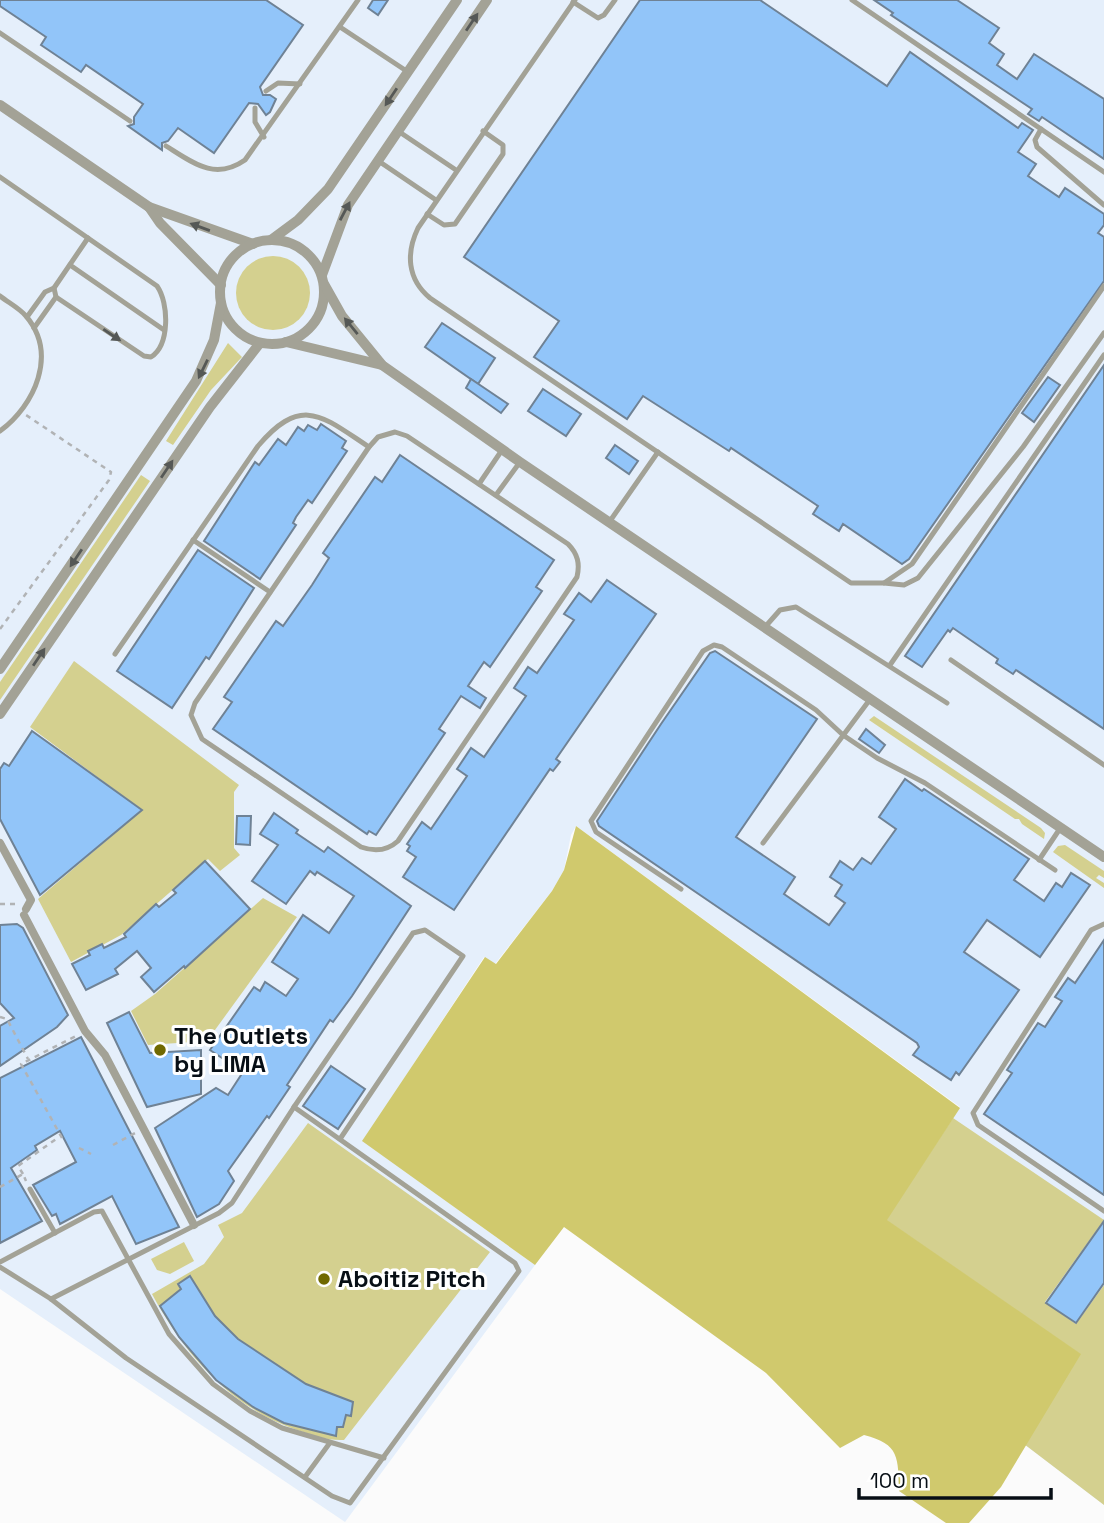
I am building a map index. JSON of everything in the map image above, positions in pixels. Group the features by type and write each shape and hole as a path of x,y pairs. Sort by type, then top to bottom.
{"street":[{"path":"271,240 298,220 328,189 457,0"},
{"path":"286,342 301,335 313,324 321,309 323,280 342,216 377,160 487,0"},
{"path":"0,105 149,207 253,244"},
{"path":"149,207 160,223 221,285"},
{"path":"0,669 197,381 214,340 221,303 221,285 226,268 237,254 253,244 271,240 287,242 302,249 314,261 348,323 374,351 382,365"},
{"path":"221,303 228,320 242,335 260,343 286,342 382,365 502,450 1104,857"},
{"path":"0,713 210,407 260,343"},
{"path":"0,843 31,900 25,912 85,1031 105,1055 194,1226"}],"lane":[{"path":"166,146 199,167 219,171 244,160 264,137 358,0"},
{"path":"615,0 604,15 598,18 574,1 436,200 414,237 410,255 412,272 423,292 657,452 851,583 904,585 918,578 1024,447 1104,333"},
{"path":"852,0 1104,172"},
{"path":"340,27 408,72"},
{"path":"0,33 130,121"},
{"path":"266,91 278,83 300,83"},
{"path":"255,108 255,122 264,137"},
{"path":"1041,129 1035,140 1037,147 1104,205"},
{"path":"398,131 456,170"},
{"path":"427,214 444,225 455,224 503,154 503,145 483,131"},
{"path":"377,160 436,200"},
{"path":"0,177 157,286 164,302 164,330 157,353 151,357 144,356 56,297 54,288"},
{"path":"27,317 45,292 54,288 88,238"},
{"path":"70,265 164,330"},
{"path":"884,583 905,572 920,556 1104,286"},
{"path":"0,296 27,317 34,328 40,346 41,366 35,389 21,412 0,431"},
{"path":"34,328 56,297"},
{"path":"890,665 1104,355"},
{"path":"115,654 258,446 284,422 301,415 315,415 369,447"},
{"path":"401,433 479,484 572,548 578,562 577,577 398,841 390,847 373,850 361,848 202,739 194,727 191,715 195,703 369,447 384,435 401,433"},
{"path":"479,484 502,450"},
{"path":"609,522 657,452"},
{"path":"496,495 520,462"},
{"path":"193,540 270,592"},
{"path":"765,627 780,610 796,607 947,703"},
{"path":"681,890 596,832 591,821 703,651 714,645 722,647 816,710 843,735 877,758 925,783 1055,870"},
{"path":"951,660 1104,765"},
{"path":"763,843 871,698"},
{"path":"1040,860 1061,827"},
{"path":"1104,924 1091,930 973,1113 978,1125 1104,1210"},
{"path":"51,1299 194,1226 232,1203 294,1107 416,931 425,930 464,956 340,1139"},
{"path":"294,1107 515,1263 519,1271 384,1458 349,1503 305,1477 96,1337 51,1299 0,1264 94,1212 102,1212 169,1334 213,1384 268,1421 329,1444 384,1458"},
{"path":"30,1189 55,1233"},
{"path":"305,1477 329,1444"}],"path":[{"path":"0,629 109,480 111,472 21,412"},
{"path":"0,904 18,904 25,912"},
{"path":"0,1017 7,1019 29,1060"},
{"path":"30,1189 18,1166 61,1138 21,1064 85,1031"},
{"path":"113,1145 144,1129"},
{"path":"79,1148 91,1154"},
{"path":"0,1187 23,1174"}],"shaded area":[{"path":"0,0 1104,0 1104,1505 1024,1444 1080,1354 886,1220 960,1107 576,826 571,835 564,870 552,891 495,964 484,957 363,1141 535,1265 345,1522 0,1289"},
{"path":"273,256 294,262 304,272 310,293 304,314 294,324 273,330 252,324 242,314 236,293 242,272 252,262"},
{"path":"228,343 242,357 211,390 173,445 166,441"},
{"path":"141,475 150,481 0,700 0,682"},
{"path":"74,661 239,785 234,792 234,848 240,855 220,871 208,859 121,935 71,962 38,899 142,810 30,727"},
{"path":"874,716 1041,828 1045,833 1044,839 1019,819 1015,819 869,720"},
{"path":"576,826 960,1108 887,1220 1081,1354 1001,1487 969,1523 946,1523 899,1491 895,1454 885,1443 864,1435 840,1448 766,1373 564,1227 535,1265 362,1141 485,957 496,964 552,891 564,870"},
{"path":"1065,845 1104,871 1104,878 1099,875 1096,878 1104,883 1104,888 1053,852 1058,846"},
{"path":"263,898 297,917 207,1041 148,1045 131,1011 155,994"},
{"path":"953,1118 1104,1220 1045,1302 1076,1324 1104,1285 1104,1505 1024,1444 1080,1354 886,1220"},
{"name":"Aboitiz Pitch","path":"308,1123 490,1252 344,1440 332,1440 297,1430 273,1420 230,1393 194,1357 152,1294 204,1264 224,1237 218,1225 242,1213"},
{"path":"184,1242 194,1261 170,1274 157,1270 151,1259"}],"building":[{"path":"0,0 266,0 303,25 260,87 263,95 276,99 270,112 266,115 258,104 249,103 214,153 178,128 168,141 162,143 162,150 128,126 134,124 134,117 143,104 86,65 81,72 41,45 46,37 0,6"},
{"path":"373,0 388,0 378,15 368,8"},
{"path":"640,0 760,0 887,86 910,52 1018,128 1022,123 1033,130 1018,152 1036,164 1028,176 1059,197 1065,188 1104,214 1104,225 1098,233 1104,237 1104,281 909,559 902,564 843,524 839,531 813,514 818,506 731,448 729,451 643,396 627,419 534,357 559,321 464,257"},
{"path":"874,0 957,0 999,28 989,43 1004,54 997,65 1017,79 1034,54 1104,99 1104,159 1042,117 1039,121 1028,114 1032,109 891,15 893,13"},
{"path":"442,323 495,358 478,384 425,347"},
{"path":"1104,365 1104,729 1016,670 1013,674 996,663 998,659 953,628 950,632 948,630 922,667 905,656"},
{"path":"1048,377 1060,385 1034,422 1022,413"},
{"path":"471,379 508,404 501,413 466,388"},
{"path":"543,389 581,414 566,436 528,411"},
{"path":"321,424 346,441 342,448 347,451 312,503 308,500 296,517 293,523 296,525 260,579 204,541 255,462 259,465 278,439 286,445 298,427 304,431 308,425 317,430"},
{"path":"615,445 638,461 629,474 606,458"},
{"path":"400,455 554,560 536,587 542,591 490,667 484,662 468,686 486,698 480,708 461,696 439,729 445,733 376,835 369,831 367,834 213,729 232,702 224,697 276,621 283,626 312,585 329,558 323,553 375,477 382,482"},
{"path":"198,550 254,588 209,659 206,657 172,708 117,671"},
{"path":"607,580 656,614 556,759 560,762 553,771 550,769 454,910 403,877 416,857 407,851 410,846 407,844 422,822 431,829 467,776 457,769 471,748 484,757 526,696 514,688 528,667 537,673 574,620 564,614 579,593 591,602"},
{"path":"715,651 817,719 736,837 795,877 784,894 829,925 845,903 835,896 842,885 830,877 840,861 853,870 862,858 871,864 896,829 879,817 905,779 1029,859 1014,880 1044,901 1056,883 1062,887 1071,873 1090,885 1040,957 987,920 964,952 1019,990 959,1075 956,1072 951,1080 913,1055 919,1047 917,1043 599,826 597,821 661,724 710,653"},
{"path":"866,729 885,745 879,753 859,739"},
{"path":"32,731 142,810 40,895 0,819 0,769 4,763 9,766"},
{"path":"274,813 298,830 296,833 324,852 328,847 411,906 352,996 333,1022 330,1020 287,1085 290,1087 269,1118 267,1116 228,1171 234,1181 219,1204 197,1217 155,1128 216,1088 228,1095 243,1072 210,1050 254,987 260,991 265,982 286,996 298,979 272,962 303,915 329,933 354,896 317,872 315,875 310,871 286,904 252,881 278,845 260,834"},
{"path":"237,816 251,816 250,845 236,844"},
{"path":"205,861 250,909 185,968 184,966 154,992 141,977 151,968 137,951 115,969 118,974 86,990 72,964 90,955 88,951 102,944 104,948 126,937 124,934 156,904 159,907 176,893 173,890"},
{"path":"17,924 23,928 68,1015 57,1027 0,1066 0,1026 14,1018 0,1003 0,925"},
{"path":"1104,940 1104,1195 984,1114 1012,1073 1007,1070 1038,1023 1045,1027 1062,1001 1055,997 1068,978 1075,983"},
{"path":"129,1012 150,1053 201,1050 201,1094 147,1107 107,1023"},
{"path":"81,1037 179,1227 136,1244 112,1196 60,1224 56,1214 52,1216 33,1185 76,1162 60,1131 35,1146 37,1150 11,1168 42,1221 0,1243 0,1078"},
{"path":"331,1066 365,1089 338,1129 303,1106"},
{"path":"1104,1221 1104,1283 1076,1323 1046,1303"},
{"path":"190,1276 215,1316 238,1339 306,1384 353,1402 351,1416 346,1415 343,1427 337,1427 336,1436 284,1423 253,1407 216,1380 179,1337 160,1306 181,1289 178,1284"}],"place":[{"name":"The Outlets by LIMA","path":"160,1050"},
{"name":"Aboitiz Pitch","path":"324,1279"}]}
